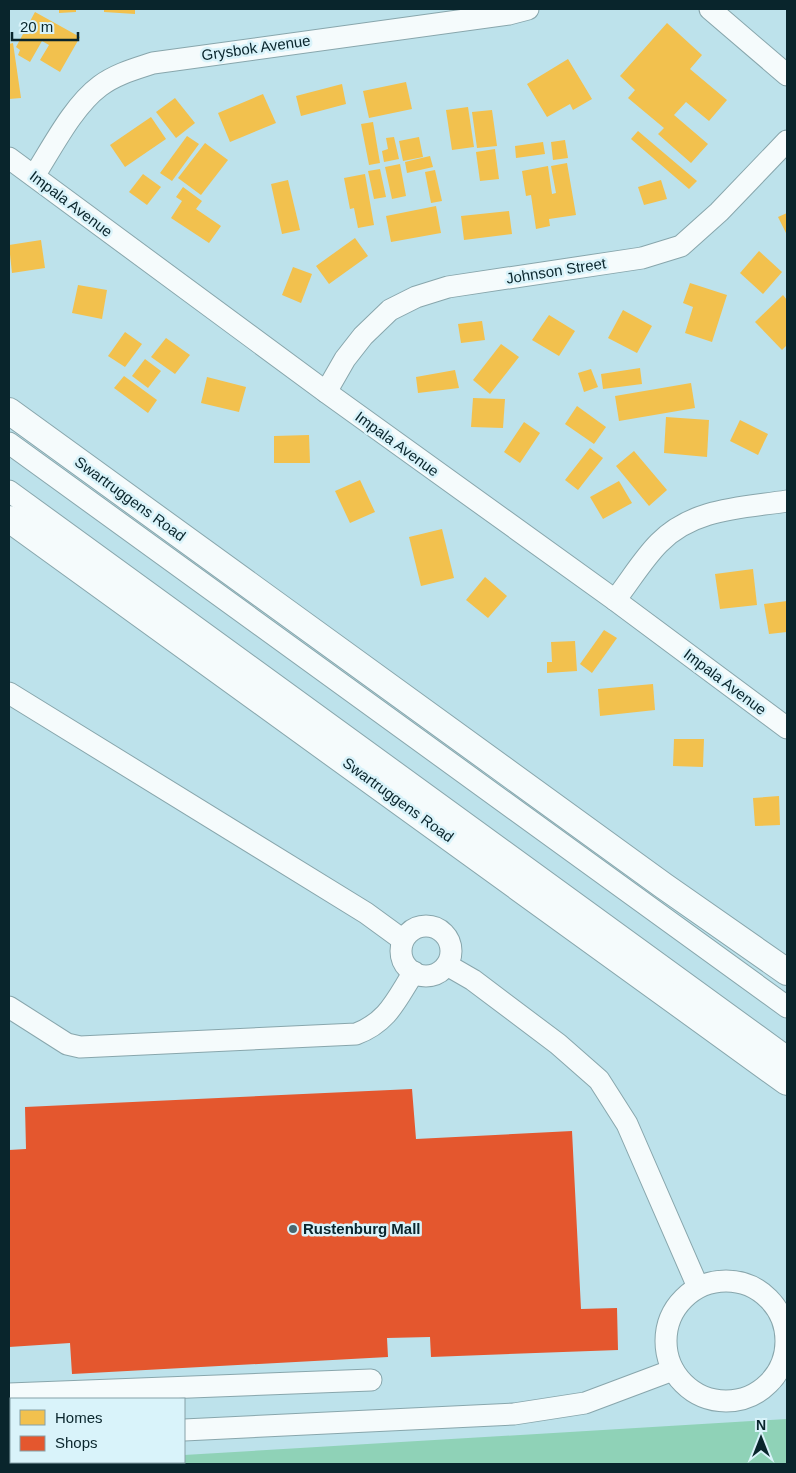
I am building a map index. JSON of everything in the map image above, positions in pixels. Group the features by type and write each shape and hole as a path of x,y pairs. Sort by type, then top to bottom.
{"main road":[{"name":"Swartruggens Road","path":"9,411 656,880 787,972"},
{"name":"Swartruggens Road","path":"9,519 787,1082"}],"street":[{"name":"Grysbok Avenue","path":"34,176 82,103 100,86 124,72 153,63 508,14 528,9"},
{"path":"710,9 787,75"},
{"name":"Johnson Street","path":"326,392 345,359 363,336 390,310 416,297 448,287 642,258 681,246 719,212 787,141"},
{"name":"Impala Avenue","path":"9,158 326,392 615,600 787,728"},
{"path":"9,443 787,1007"},
{"path":"9,491 787,1057"},
{"path":"615,600 660,542 685,522 719,510 787,501"},
{"path":"9,693 366,913 403,940"},
{"path":"424,926 440,929 450,942 452,950 447,965 434,975 426,976 414,972 405,964 401,956 403,940 408,933 424,926"},
{"path":"447,965 472,980 558,1044 599,1080 627,1124 698,1287"},
{"path":"9,1008 67,1044 80,1047 356,1034 378,1024 387,1015 414,972"},
{"path":"717,1281 736,1281 779,1298 781,1315 787,1333 786,1354 778,1374 764,1389 745,1399 724,1402 704,1398 692,1390 673,1370 666,1352 666,1333 672,1314 683,1299 698,1287 717,1281"},
{"path":"185,1430 514,1414 557,1409 585,1403 673,1370"},
{"path":"9,1394 371,1380"}],"green space":[{"path":"787,1419 787,1464 23,1464 185,1463 185,1455"}],"building: Homes":[{"path":"59,9 76,9 76,12 59,13"},
{"path":"104,9 135,9 135,14 104,12"},
{"path":"35,12 80,37 60,72 40,60 49,45 42,41 30,62 18,55 20,50 16,47"},
{"path":"667,23 702,55 690,69 727,100 709,121 686,102 674,115 708,144 691,163 658,134 664,128 628,98 635,90 620,76"},
{"path":"13,43 21,98 9,99 9,44"},
{"path":"568,59 592,99 573,110 570,104 547,117 527,84"},
{"path":"406,82 412,109 369,118 363,91"},
{"path":"342,84 346,104 301,116 296,96"},
{"path":"263,94 276,123 230,142 218,113"},
{"path":"175,98 195,123 176,138 156,112"},
{"path":"468,107 474,147 452,150 446,110"},
{"path":"492,110 497,146 477,148 472,112"},
{"path":"151,117 166,139 125,167 110,145"},
{"path":"373,122 380,163 369,165 361,124"},
{"path":"638,131 697,181 689,189 631,139"},
{"path":"187,136 199,144 172,181 160,173"},
{"path":"394,137 399,159 384,162 382,151 388,149 386,138"},
{"path":"419,137 423,157 403,161 399,141"},
{"path":"565,140 568,158 553,160 551,142"},
{"path":"543,142 545,154 516,158 515,146"},
{"path":"205,143 228,160 201,195 178,178"},
{"path":"495,149 499,179 480,181 476,152"},
{"path":"430,156 433,167 407,173 405,162"},
{"path":"567,163 576,215 549,219 550,226 536,229 531,195 526,196 522,171 548,166 552,194 556,193 551,166"},
{"path":"400,164 406,196 392,199 385,167"},
{"path":"380,169 386,197 374,199 368,171"},
{"path":"435,170 442,201 431,203 425,172"},
{"path":"143,174 161,187 147,205 129,192"},
{"path":"365,174 374,225 358,228 354,208 350,209 344,178"},
{"path":"288,180 300,230 282,234 271,184"},
{"path":"661,180 667,199 644,205 638,187"},
{"path":"183,187 202,201 196,209 221,226 209,243 171,218 182,201 176,197"},
{"path":"436,206 441,233 391,242 386,216"},
{"path":"509,211 512,234 464,240 461,216"},
{"path":"787,213 787,235 778,217"},
{"path":"355,238 368,256 329,284 316,266"},
{"path":"41,240 45,268 12,273 9,245"},
{"path":"759,251 782,272 763,294 740,273"},
{"path":"293,267 312,274 301,303 282,295"},
{"path":"690,283 727,295 712,342 685,333 693,307 683,303"},
{"path":"78,285 107,290 102,319 72,313"},
{"path":"783,295 787,300 787,345 782,350 755,322"},
{"path":"623,310 652,326 637,353 608,338"},
{"path":"549,315 575,331 559,356 532,340"},
{"path":"482,321 485,340 461,343 458,324"},
{"path":"125,332 142,344 125,367 108,356"},
{"path":"166,338 190,355 175,374 151,357"},
{"path":"501,344 519,357 490,394 473,380"},
{"path":"145,359 161,371 148,388 132,376"},
{"path":"640,368 642,384 603,389 601,374"},
{"path":"591,369 598,387 584,392 578,373"},
{"path":"455,370 459,388 418,393 416,377"},
{"path":"124,376 157,400 148,413 114,388"},
{"path":"207,377 246,387 239,412 201,403"},
{"path":"691,383 695,408 619,421 615,396"},
{"path":"473,398 505,399 503,428 471,427"},
{"path":"577,406 606,427 594,444 565,424"},
{"path":"666,417 709,420 707,457 664,453"},
{"path":"740,420 768,434 758,455 730,441"},
{"path":"524,422 540,433 520,463 504,452"},
{"path":"309,435 310,463 274,463 274,436"},
{"path":"590,448 603,458 578,490 565,480"},
{"path":"634,451 667,490 649,506 616,466"},
{"path":"360,480 375,512 350,523 335,491"},
{"path":"619,481 632,503 603,519 590,497"},
{"path":"442,529 454,578 421,586 409,537"},
{"path":"753,569 757,605 720,609 715,574"},
{"path":"485,577 507,596 488,618 466,600"},
{"path":"787,601 787,632 769,634 764,604"},
{"path":"604,630 617,638 592,673 580,664"},
{"path":"575,641 577,671 547,673 547,662 552,662 551,642"},
{"path":"653,684 655,710 600,716 598,689"},
{"path":"674,739 704,739 703,767 673,766"},
{"path":"779,796 780,825 755,826 753,798"}],"building: Shops":[{"name":"Rustenburg Mall","path":"412,1089 416,1139 572,1131 581,1309 617,1308 618,1350 431,1357 430,1337 387,1338 388,1357 72,1374 70,1343 9,1347 9,1150 26,1149 25,1107"}],"place":[{"name":"Rustenburg Mall","path":"293,1229"}]}
